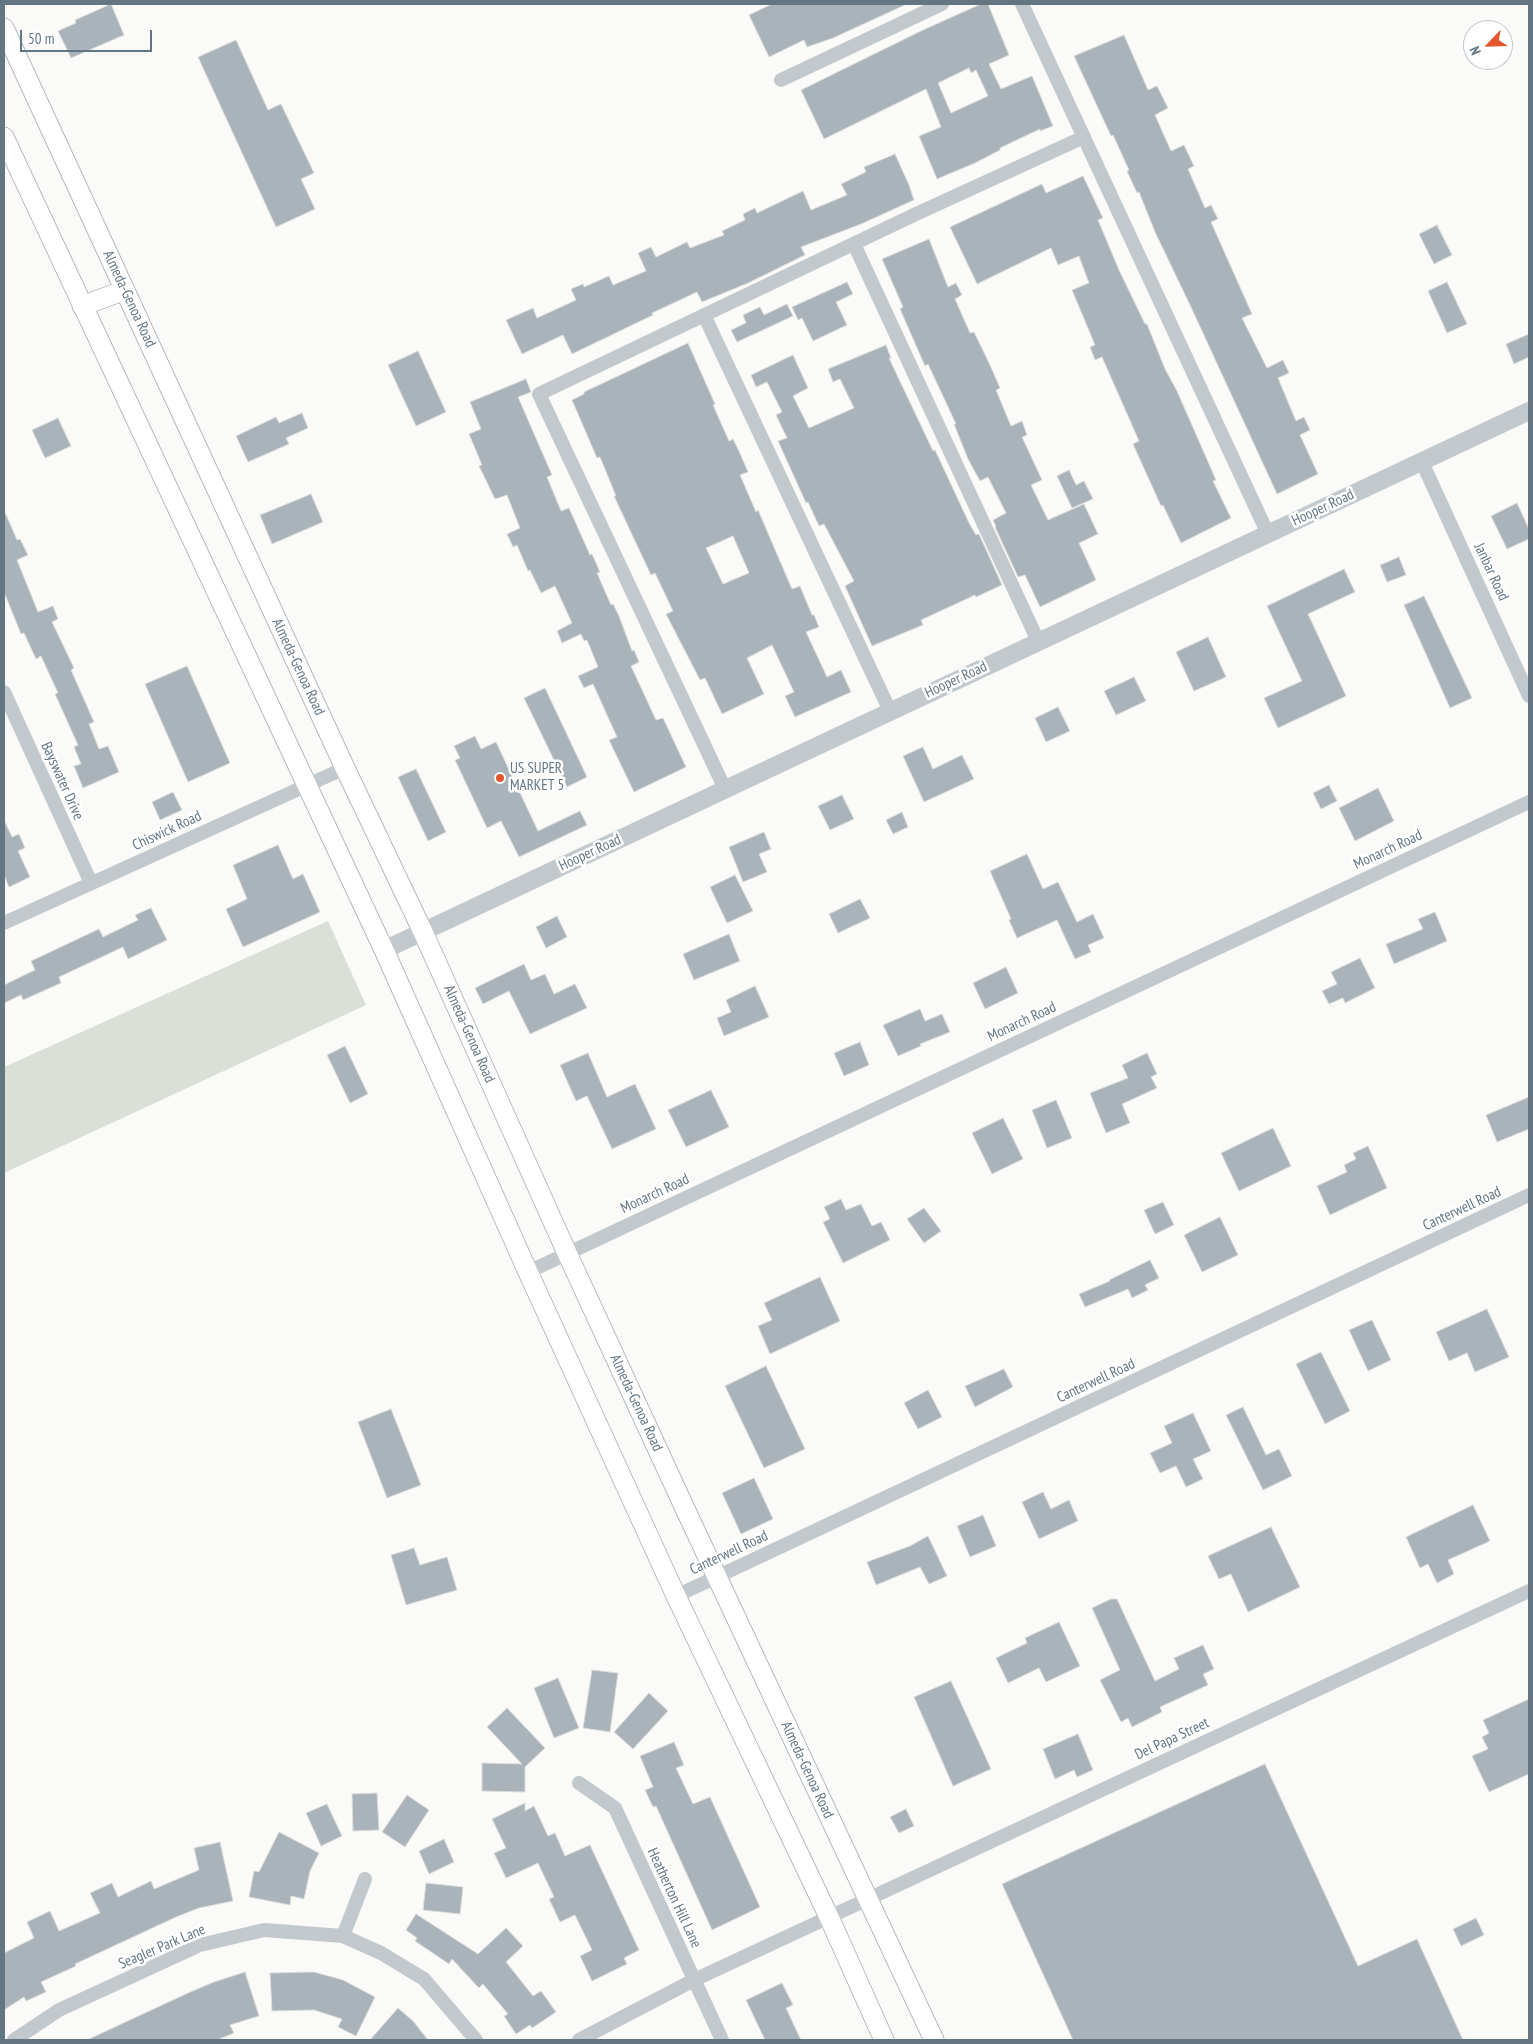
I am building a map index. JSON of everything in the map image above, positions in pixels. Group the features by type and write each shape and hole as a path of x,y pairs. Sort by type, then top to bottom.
{"main road":[{"name":"Almeda-Genoa Road","path":"4,28 345,768 423,932 567,1253 716,1576 934,2040"},
{"path":"4,137 384,950 676,1596 829,1917 884,2040"},
{"path":"82,306 125,290"}],"street":[{"path":"781,80 938,4"},
{"path":"1022,4 1268,534"},
{"path":"725,789 539,394 704,314 1084,138"},
{"path":"854,244 1038,641"},
{"path":"704,314 890,711"},
{"name":"Hooper Road","path":"384,950 1529,411"},
{"name":"Janbar Road","path":"1422,462 1529,696"},
{"name":"Bayswater Drive","path":"4,692 91,884"},
{"name":"Chiswick Road","path":"4,923 345,768"},
{"name":"Monarch Road","path":"528,1272 1529,802"},
{"name":"Canterwell Road","path":"676,1596 1529,1195"},
{"name":"Del Papa Street","path":"579,2040 694,1980 1529,1591"},
{"name":"Heatherton Hill Lane","path":"579,1783 614,1808 722,2040"},
{"path":"343,1936 365,1879"},
{"name":"Seagler Park Lane","path":"14,2040 59,2010 200,1945 264,1930 343,1936 381,1953 424,1978 476,2040"}],"shaded area":[{"path":"328,921 366,1005 4,1173 4,1067"}],"building":[{"path":"111,4 124,35 71,58 58,31 76,23 75,20"},
{"path":"772,4 907,4 833,38 807,47 804,40 769,57 749,15"},
{"path":"981,4 988,4 1009,55 989,64 1001,89 1032,76 1053,126 1040,131 1040,129 1000,148 1000,150 975,163 937,179 919,136 941,127 926,89 824,139 801,90 923,30","holes":["969,68 971,73 976,70 988,96 951,113 938,83"]},
{"path":"1124,35 1148,90 1157,86 1168,108 1155,115 1171,151 1184,145 1194,166 1188,169 1205,208 1211,205 1218,219 1211,222 1252,314 1242,318 1267,368 1283,360 1289,373 1278,378 1296,421 1304,417 1310,430 1300,435 1318,474 1277,494 1155,232 1139,192 1137,193 1113,135 1111,136 1074,56"},
{"path":"236,40 268,110 281,104 314,173 301,179 315,209 276,227 198,57"},
{"path":"895,154 914,200 861,224 801,247 805,255 748,283 702,302 697,292 572,354 563,335 522,354 506,320 533,308 537,318 576,300 571,289 583,284 584,287 609,276 613,285 646,271 638,253 651,247 656,257 687,242 690,248 724,235 722,231 745,220 743,214 755,208 757,213 803,191 811,210 847,195 841,184 866,172 864,167"},
{"path":"1083,176 1103,218 1098,220 1119,270 1145,324 1147,324 1165,369 1177,391 1216,480 1213,481 1231,518 1181,543 1163,505 1161,506 1133,444 1139,441 1102,357 1095,360 1090,347 1095,345 1072,290 1089,283 1079,256 1058,265 1051,248 977,284 950,227 1042,184 1046,193"},
{"path":"1437,225 1452,255 1434,264 1419,234"},
{"path":"929,239 948,287 956,283 962,295 955,299 970,333 974,332 990,365 1000,388 996,390 1011,426 1022,421 1027,435 1022,437 1042,480 1031,485 1048,520 1084,504 1098,534 1079,543 1096,580 1040,607 1025,575 1018,577 995,527 993,520 1006,513 988,477 980,481 968,459 954,424 956,424 928,364 925,366 900,309 903,307 882,259"},
{"path":"847,282 853,294 836,302 847,325 813,341 802,318 798,320 792,307"},
{"path":"1447,282 1467,324 1447,333 1428,291"},
{"path":"787,304 793,316 737,342 731,330 746,323 743,315 760,307 764,315"},
{"path":"1529,334 1529,357 1514,364 1506,344"},
{"path":"688,343 729,441 733,439 748,472 740,475 756,512 758,510 792,589 800,586 819,627 806,632 827,677 841,670 851,692 795,717 785,696 794,692 772,645 747,658 764,694 722,714 705,678 700,680 666,614 673,611 655,573 651,575 614,496 616,496 600,457 597,458 572,400 584,394 584,392","holes":["733,536 749,573 723,584 706,548"]},
{"path":"886,345 891,358 889,358 933,451 935,450 969,523 976,535 979,534 1002,585 976,597 975,595 921,620 923,625 872,646 845,586 854,581 824,524 819,526 808,502 806,503 778,441 787,438 776,415 782,412 767,382 756,387 751,375 793,355 808,388 793,396 809,428 854,408 840,379 833,382 828,369"},
{"path":"418,351 446,412 416,426 388,365"},
{"path":"526,379 531,392 518,397 552,475 547,477 561,511 569,508 590,555 592,554 600,572 597,573 611,605 613,604 619,616 632,651 634,650 639,662 631,666 656,720 663,718 686,767 634,792 609,740 617,737 593,684 584,688 578,676 598,667 587,640 584,641 581,634 562,643 557,631 572,623 555,586 541,593 530,570 528,571 517,545 513,547 507,534 520,528 507,495 495,499 479,466 482,465 469,434 481,429 470,402"},
{"path":"302,413 308,428 286,438 289,444 248,462 236,436 276,417 279,423"},
{"path":"58,418 71,446 45,458 32,430"},
{"path":"1069,470 1076,485 1084,481 1093,499 1072,508 1057,476"},
{"path":"311,494 323,522 272,544 260,515"},
{"path":"1517,503 1529,529 1529,539 1507,549 1491,516"},
{"path":"4,510 17,540 20,539 28,555 17,560 38,612 53,606 58,619 52,622 74,668 71,670 94,722 89,724 99,749 108,746 119,772 83,788 74,766 81,764 74,747 78,745 55,694 58,693 41,656 36,659 24,633 21,634 4,592"},
{"path":"1399,557 1406,575 1387,582 1380,565"},
{"path":"1344,569 1355,592 1308,614 1346,696 1278,728 1264,698 1302,681 1267,606"},
{"path":"1424,596 1472,698 1450,708 1404,605"},
{"path":"1208,637 1226,677 1194,691 1176,652"},
{"path":"187,666 230,763 188,782 145,684"},
{"path":"1134,677 1146,701 1116,715 1104,691"},
{"path":"545,688 587,777 567,787 524,698"},
{"path":"1058,707 1070,731 1046,742 1035,718"},
{"path":"475,736 481,749 496,742 538,831 580,811 587,825 519,857 501,821 487,828 455,760 460,758 454,746"},
{"path":"923,747 933,769 962,755 974,779 924,802 903,756"},
{"path":"416,769 446,832 428,841 398,777"},
{"path":"1329,785 1337,801 1321,809 1313,793"},
{"path":"1378,788 1394,821 1355,841 1339,808"},
{"path":"173,792 182,810 160,820 152,802"},
{"path":"842,795 854,819 830,830 818,806"},
{"path":"902,812 908,827 893,834 886,820"},
{"path":"4,820 12,837 19,834 25,848 18,851 30,877 9,887 4,875"},
{"path":"764,832 771,849 759,854 767,872 743,882 729,847"},
{"path":"278,845 293,879 303,874 320,912 243,947 226,909 247,899 233,865"},
{"path":"1027,854 1043,889 1058,882 1077,922 1093,914 1104,938 1088,945 1091,952 1075,959 1057,920 1017,938 1009,920 1011,919 990,871"},
{"path":"735,875 753,911 727,923 710,887"},
{"path":"860,899 870,918 838,933 829,914"},
{"path":"151,908 167,940 128,959 123,947 59,977 61,983 23,1000 21,995 4,1003 4,985 35,970 31,961 99,929 103,937 138,920 135,915"},
{"path":"1435,912 1447,941 1394,964 1386,944 1423,929 1418,919"},
{"path":"557,916 567,937 546,948 536,927"},
{"path":"729,934 740,961 694,980 683,954"},
{"path":"1360,958 1375,988 1345,1003 1343,998 1329,1004 1322,991 1337,984 1331,972"},
{"path":"524,964 531,980 545,974 554,994 575,984 587,1008 530,1034 509,991 483,1004 475,988"},
{"path":"1006,967 1018,993 985,1009 973,983"},
{"path":"755,986 769,1017 724,1036 717,1018 731,1012 726,1000"},
{"path":"920,1009 925,1021 942,1014 950,1032 920,1044 921,1046 898,1056 883,1025"},
{"path":"860,1042 869,1065 844,1076 834,1053"},
{"path":"345,1046 368,1094 350,1103 327,1055"},
{"path":"588,1053 607,1097 635,1084 656,1129 612,1149 587,1096 576,1101 560,1065"},
{"path":"1147,1053 1157,1074 1151,1077 1157,1088 1122,1104 1130,1123 1106,1133 1090,1093 1128,1078 1122,1065"},
{"path":"711,1090 729,1127 686,1147 668,1110"},
{"path":"1529,1097 1529,1129 1497,1142 1486,1115"},
{"path":"1056,1100 1072,1138 1047,1148 1032,1110"},
{"path":"1003,1118 1023,1159 992,1174 972,1133"},
{"path":"1273,1128 1291,1166 1239,1191 1221,1153"},
{"path":"1368,1146 1387,1188 1330,1215 1317,1186 1347,1172 1344,1165 1356,1159 1353,1153"},
{"path":"841,1199 846,1210 861,1204 872,1226 881,1222 890,1240 843,1263 823,1222 830,1219 824,1207"},
{"path":"1163,1202 1174,1225 1155,1234 1144,1210"},
{"path":"924,1208 941,1231 924,1243 907,1219"},
{"path":"1220,1217 1238,1255 1202,1272 1184,1235"},
{"path":"1150,1260 1159,1278 1145,1285 1148,1290 1132,1298 1128,1289 1085,1307 1079,1294 1110,1281"},
{"path":"820,1277 840,1321 770,1354 758,1326 772,1320 764,1303"},
{"path":"1487,1309 1509,1357 1475,1372 1467,1353 1449,1361 1436,1332"},
{"path":"1372,1320 1391,1360 1368,1371 1349,1330"},
{"path":"1321,1352 1350,1411 1325,1424 1296,1364"},
{"path":"766,1366 805,1449 764,1468 725,1386"},
{"path":"1004,1369 1013,1387 975,1407 965,1386"},
{"path":"928,1390 942,1417 918,1429 904,1403"},
{"path":"1243,1407 1266,1455 1279,1449 1292,1476 1263,1490 1226,1415"},
{"path":"391,1409 421,1485 387,1498 358,1422"},
{"path":"1193,1413 1211,1451 1193,1459 1203,1479 1186,1487 1176,1466 1160,1473 1150,1453 1172,1443 1164,1426"},
{"path":"754,1478 773,1519 741,1534 722,1493"},
{"path":"1043,1492 1051,1509 1069,1500 1078,1521 1039,1539 1022,1502"},
{"path":"1473,1505 1490,1541 1448,1560 1454,1574 1437,1583 1428,1564 1420,1568 1406,1537"},
{"path":"983,1515 996,1546 970,1557 957,1526"},
{"path":"1271,1527 1300,1587 1248,1612 1231,1574 1219,1579 1208,1556"},
{"path":"928,1536 947,1576 929,1584 920,1567 876,1585 867,1562 910,1546"},
{"path":"414,1548 420,1565 447,1557 457,1590 406,1605 391,1555"},
{"path":"1111,1599 1117,1599 1155,1681 1179,1669 1174,1658 1203,1645 1214,1669 1203,1674 1208,1685 1160,1707 1162,1712 1132,1727 1128,1718 1121,1722 1100,1680 1120,1670 1092,1608"},
{"path":"1059,1622 1080,1666 1046,1682 1039,1668 1008,1683 996,1658 1027,1643 1025,1638"},
{"path":"592,1670 618,1673 610,1732 583,1728"},
{"path":"558,1678 579,1728 554,1738 534,1688"},
{"path":"951,1681 991,1769 953,1786 914,1697"},
{"path":"649,1693 668,1711 633,1749 614,1732"},
{"path":"1529,1699 1529,1774 1489,1792 1472,1756 1488,1749 1482,1737 1489,1733 1483,1720"},
{"path":"507,1708 545,1748 525,1767 525,1792 482,1791 482,1763 522,1764 487,1727"},
{"path":"1078,1734 1093,1770 1077,1777 1074,1770 1055,1779 1043,1749"},
{"path":"674,1742 684,1765 676,1768 693,1804 710,1797 760,1907 712,1930 656,1806 653,1807 645,1790 653,1787 640,1756"},
{"path":"1265,1764 1358,1966 1417,1939 1463,2040 1073,2040 1002,1884"},
{"path":"377,1793 379,1830 353,1831 352,1794"},
{"path":"407,1795 429,1810 405,1847 382,1832"},
{"path":"525,1803 525,1811 534,1806 548,1836 555,1833 565,1856 590,1845 639,1950 624,1958 627,1964 592,1981 580,1956 592,1950 575,1915 560,1922 549,1899 554,1897 538,1863 506,1878 494,1853 506,1848 492,1819"},
{"path":"327,1804 342,1836 321,1846 306,1813"},
{"path":"906,1809 914,1826 899,1833 890,1817"},
{"path":"279,1832 319,1853 310,1871 304,1899 291,1896 290,1905 249,1897 254,1871 259,1872"},
{"path":"444,1839 454,1862 429,1874 419,1851"},
{"path":"220,1842 233,1901 199,1908 176,1917 75,1964 76,1966 41,1982 46,1992 26,2001 24,1997 4,2010 4,1953 34,1938 27,1922 50,1911 59,1931 100,1913 90,1893 112,1883 118,1897 151,1881 154,1889 199,1870 194,1848"},
{"path":"426,1883 463,1887 460,1914 423,1910"},
{"path":"416,1914 478,1954 506,1928 523,1946 506,1962 533,1996 541,1991 556,2012 532,2028 530,2025 516,2034 504,2016 508,2014 483,1984 479,1988 452,1959 449,1964 415,1941 417,1938 406,1930"},
{"path":"1476,1918 1484,1935 1461,1946 1453,1929"},
{"path":"245,1972 259,2016 230,2025 234,2033 217,2040 87,2040 188,1993"},
{"path":"314,1972 343,1980 375,1997 356,2036 338,2027 342,2019 314,2010 272,2011 270,1973"},
{"path":"782,1983 793,2005 786,2008 801,2040 765,2040 746,2000"},
{"path":"398,2008 413,2021 428,2040 370,2040"}],"place":[{"name":"US SUPER MARKET 5","path":"500,778"}]}
